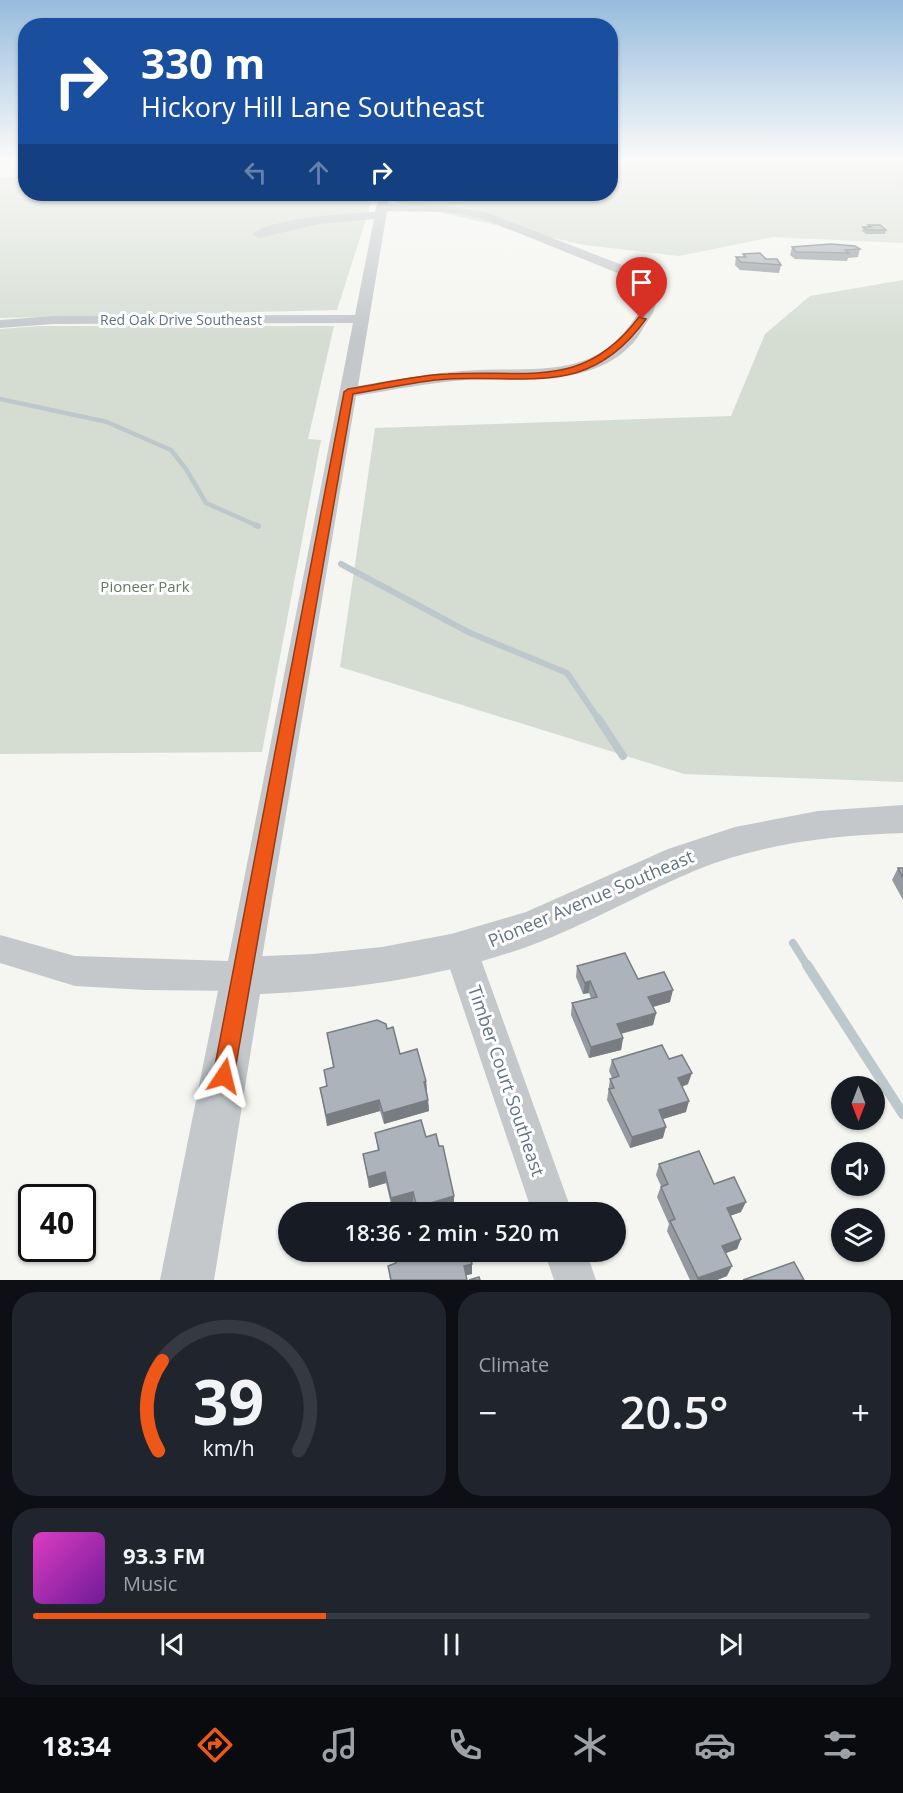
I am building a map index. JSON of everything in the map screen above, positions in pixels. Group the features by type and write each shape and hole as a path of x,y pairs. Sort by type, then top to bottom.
{"street":[{"path":"259,234 314,220"},
{"path":"187,1280 379,220"},
{"path":"348,392 446,376 545,375 572,372 589,367 602,360 626,340 657,298 635,275 499,220"},
{"name":"Red Oak Drive Southeast","path":"0,324 53,320 362,319"},
{"name":"Pioneer Avenue Southeast","path":"242,976 322,973 461,951 521,932 680,860 731,842 797,828 872,819 903,819"},
{"path":"0,949 75,971 146,975 242,976"},
{"name":"Timber Court Southeast","path":"461,951 549,1202"},
{"path":"569,1262 575,1280"}],"green space":[{"path":"0,220 366,220 337,310 0,318"},
{"path":"473,220 903,220 903,243 773,237 679,256 584,245"},
{"path":"903,280 903,782 684,774 340,667 375,428 731,416 765,334 810,296"},
{"name":"Pioneer Park","path":"39,326 334,326 308,439 321,440 262,752 0,754 0,329"}],"building":[{"path":"868,225 880,225 886,230 867,230 863,227 871,227"},
{"path":"831,244 855,246 860,249 845,250 849,253 796,252 792,247"},
{"path":"760,253 766,259 777,259 781,265 741,262 736,257 746,257 743,254"},
{"path":"898,868 903,868 903,878"},
{"path":"625,953 638,979 664,972 673,990 648,997 656,1013 617,1024 623,1038 591,1047 572,1003 597,997 590,981 585,983 577,966"},
{"path":"377,1020 386,1024 387,1029 393,1027 400,1054 417,1049 426,1081 424,1082 428,1100 383,1113 379,1100 326,1115 320,1088 327,1086 324,1070 334,1067 327,1033"},
{"path":"662,1045 669,1059 682,1055 692,1073 678,1078 689,1101 659,1110 666,1127 632,1137 609,1089 614,1088 610,1079 619,1076 612,1060"},
{"path":"421,1120 426,1137 436,1134 439,1146 443,1146 454,1196 434,1202 416,1202 413,1192 391,1198 385,1172 368,1177 363,1154 379,1150 375,1133"},
{"path":"699,1151 714,1184 734,1177 746,1202 727,1208 741,1239 722,1246 732,1266 698,1278 670,1221 675,1219 661,1187 668,1184 659,1164"},
{"path":"472,1262 472,1264 464,1266 467,1280 391,1280 388,1266 396,1263"},
{"path":"794,1262 804,1280 743,1280"}],"waterway":[{"path":"0,399 107,422 171,450 186,469 206,503 258,526 255,525"},
{"path":"341,564 468,632 567,673 599,720"},
{"path":"598,718 623,756"},
{"path":"793,943 808,967"},
{"path":"807,965 903,1114"}],"route":[{"path":"224,1076 348,392 446,376 545,375 572,372 602,360 626,340 642,319"}]}
